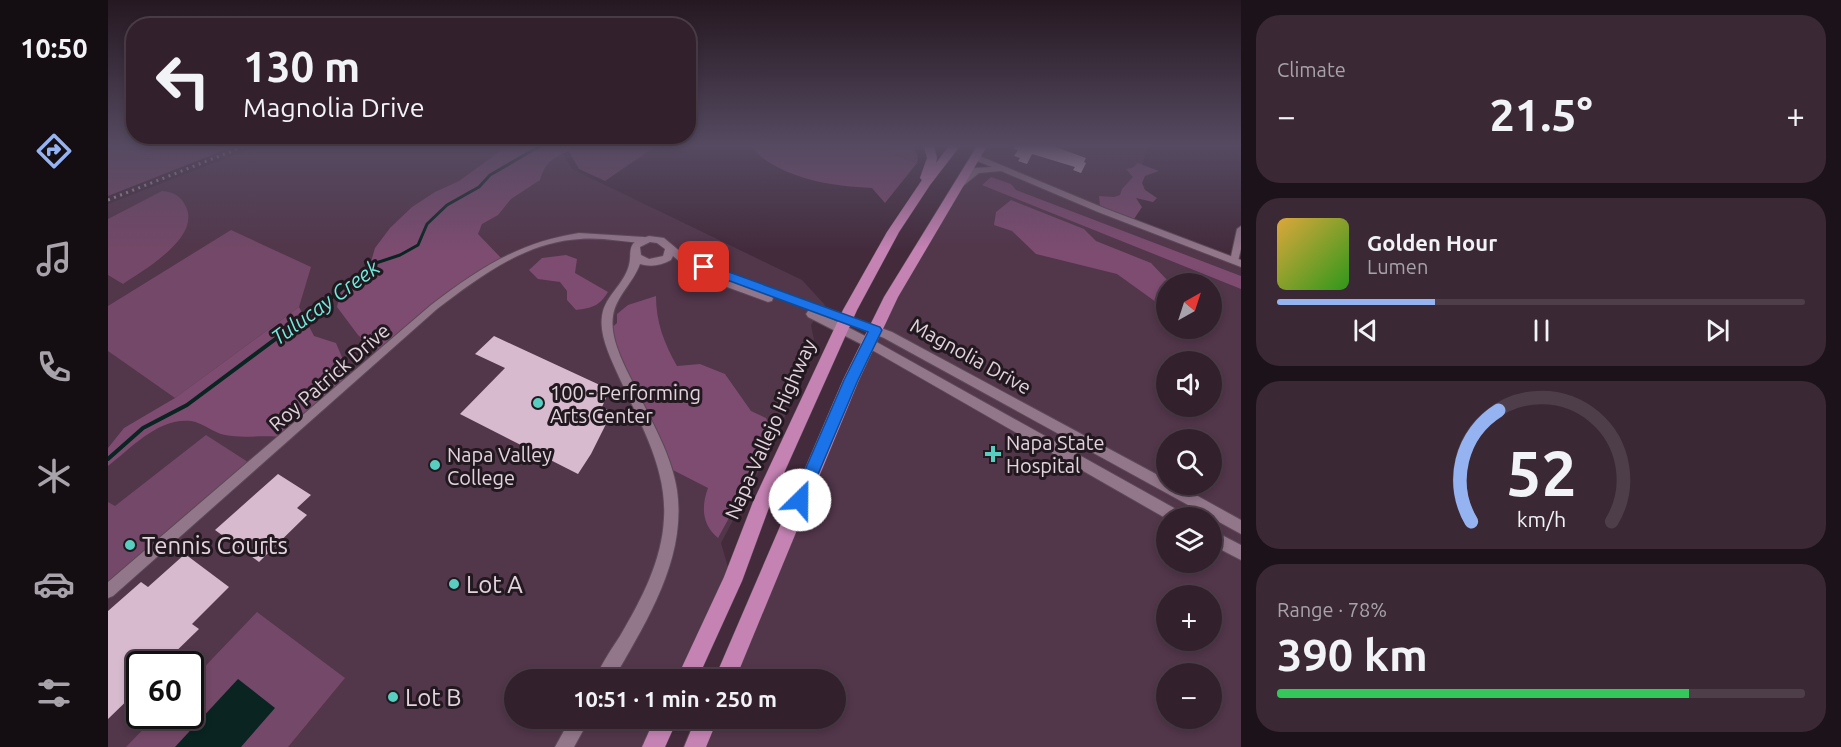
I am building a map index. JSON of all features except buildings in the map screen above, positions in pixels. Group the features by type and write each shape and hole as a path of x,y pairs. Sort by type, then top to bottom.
{"main road":[{"path":"920,192 924,181"},
{"name":"Napa-Vallejo Highway","path":"691,669 732,581 762,502 844,323 893,232 928,181"},
{"path":"729,669 834,419 872,337 891,297 960,181"},
{"path":"653,747 662,729"},
{"path":"694,747 702,729"}],"street":[{"path":"955,189 964,181"},
{"path":"1032,181 1237,262 1241,229"},
{"name":"Roy Patrick Drive","path":"108,591 434,308 471,279 503,260 539,244 568,237 644,240"},
{"name":"Roy Patrick Drive","path":"597,237 621,242 634,253"},
{"path":"609,669 656,585 666,554 672,521 670,490 663,465 608,331 609,309 615,295 634,268 634,253 637,244 644,240"},
{"name":"Magnolia Drive","path":"644,240 661,240 675,255 684,260 937,362 1241,527"},
{"path":"626,280 639,269 669,256 670,248"},
{"name":"Magnolia Drive","path":"634,253 641,261 675,262 744,290 844,323"},
{"name":"Magnolia Drive","path":"872,337 926,376 1158,507"},
{"path":"926,376 937,362"},
{"path":"1222,525 1226,518"},
{"path":"1222,542 1241,553"},
{"path":"564,747 574,729"}],"shaded area":[{"path":"108,181 146,181 108,196"},
{"name":"Napa Valley College","path":"167,181 597,181 802,280 825,305 811,325 814,340 777,437 721,543 732,581 691,669 504,669 504,729 662,729 653,747 108,747 108,204"},
{"path":"459,181 539,181 511,199 498,215 482,224 478,234 503,260 471,279 381,356 358,335 337,307 341,290 370,265 375,248 390,228 412,207 435,192"},
{"path":"816,181 903,181 885,203 872,188"},
{"name":"Napa State Hospital","path":"967,181 1137,181 1126,219 1241,264 1241,747 695,747 703,729 846,729 846,669 728,669 891,297"},
{"path":"987,181 1002,181 1011,184 1016,190 1241,276 1241,289 1222,281 1222,273 1201,273 982,185"},
{"path":"1129,181 1143,181 1145,190 1157,198 1153,202 1136,198 1142,207 1134,219 1100,206 1099,196 1114,197 1120,195"},
{"path":"162,191 176,195 185,205 188,217 186,228 169,251 123,284 108,275 108,219"},
{"path":"1011,200 1084,229 1096,241 1151,263 1160,273 1156,273 1156,302 1117,274 1036,254 1012,231 994,225 996,212"},
{"path":"231,230 311,267 299,307 175,398 108,351 108,306"},
{"path":"566,255 577,259 575,273 608,292 595,306 576,310 567,300 567,291 560,282 538,279 529,270 542,258"},
{"path":"656,296 657,315 662,332 677,366 700,364 725,374 751,411 766,418 774,436 718,538 709,527 704,515 704,502 708,488 663,465 608,331 617,323 617,314 628,305"},
{"path":"299,307 314,336 336,343 352,381 285,438 225,435 195,422 179,421 146,435 108,466 108,448 124,428 175,398"},
{"name":"Tennis Courts","path":"206,435 248,462 108,584 108,502 115,506"},
{"path":"257,612 345,678 288,747 126,747 143,729 204,729 204,667"},
{"path":"238,679 275,708 241,747 175,747 192,729 204,729 204,716"}],"waterway":[{"name":"Tulucay Creek","path":"330,299 370,265 400,255 418,245 427,224 447,205 479,187 485,181"},
{"name":"Tulucay Creek","path":"108,459 143,428 187,405 332,297"}],"railway":[{"path":"108,200 157,181"}],"place":[{"name":"100 - Performing Arts Center","path":"538,403"},
{"name":"Napa State Hospital","path":"993,454"},
{"name":"Napa Valley College","path":"435,465"},
{"name":"Tennis Courts","path":"130,545"},
{"name":"Lot A","path":"454,584"},
{"name":"Lot B","path":"393,697"}],"route":[{"path":"704,267 876,330 851,380 800,500"}]}
